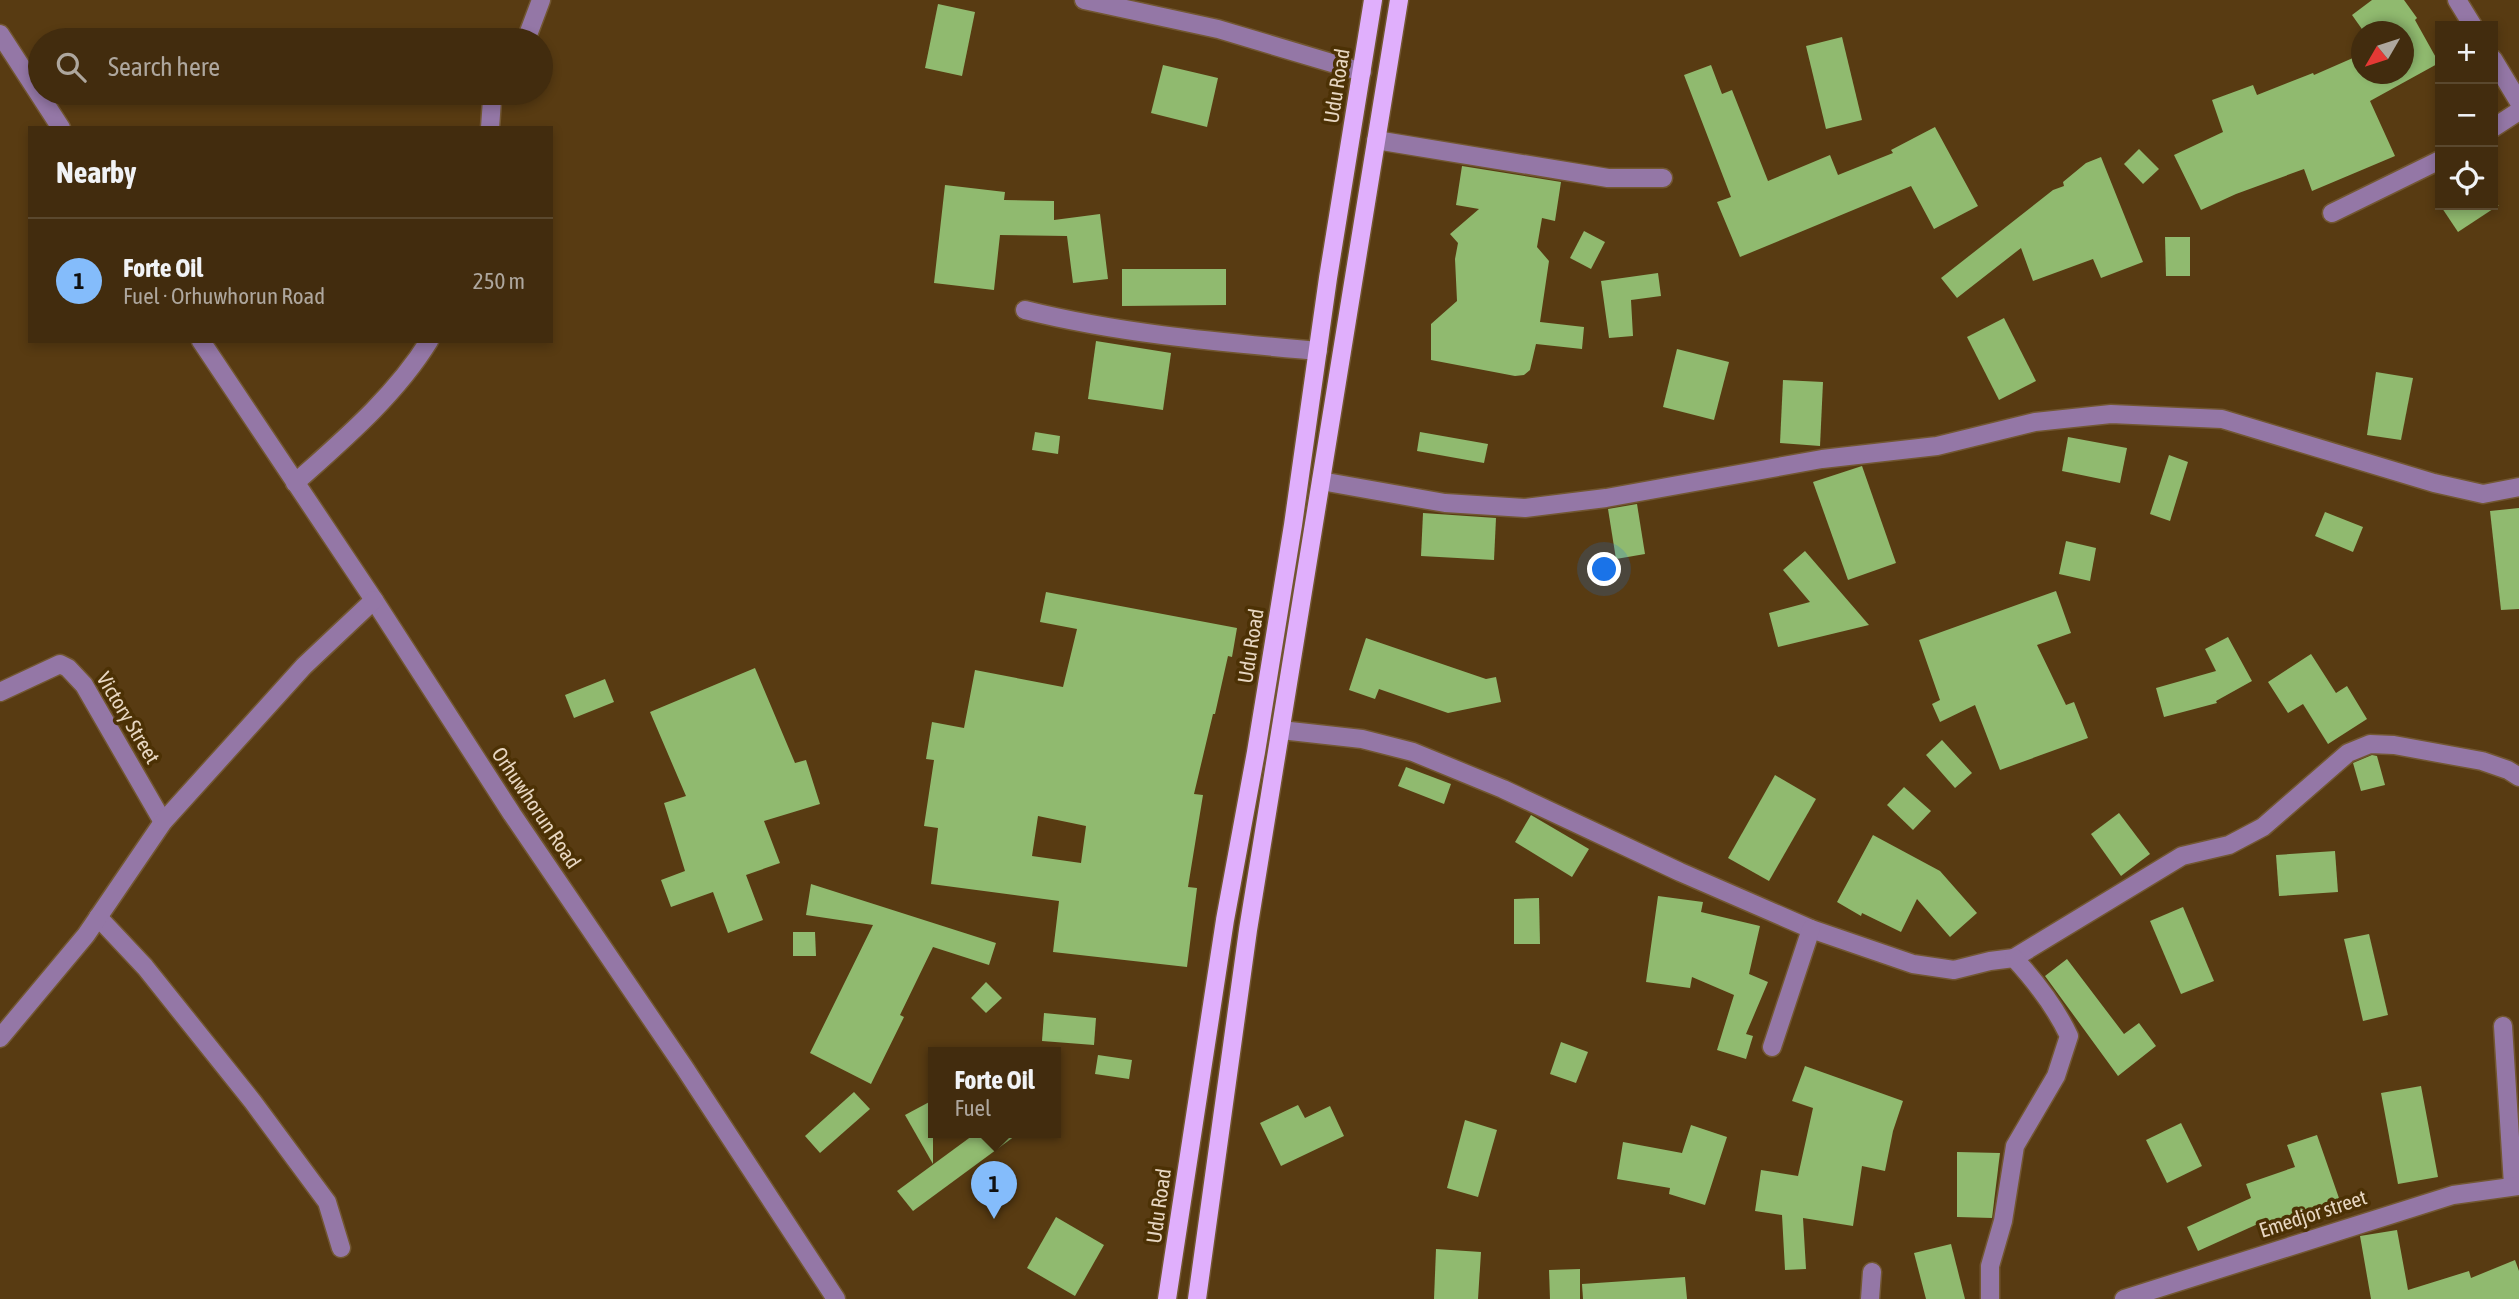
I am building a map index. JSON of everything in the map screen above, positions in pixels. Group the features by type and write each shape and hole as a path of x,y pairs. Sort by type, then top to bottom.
{"main road":[{"name":"Udu Road","path":"1167,1299 1225,920 1293,525 1373,0"},
{"name":"Udu Road","path":"1197,1299 1248,930 1399,0"}],"street":[{"path":"531,28 541,0"},
{"path":"1084,0 1218,29 1362,72"},
{"path":"2458,0 2470,21"},
{"path":"0,34 28,77"},
{"path":"2498,67 2519,102"},
{"path":"46,105 60,126"},
{"path":"489,126 491,105"},
{"path":"2498,125 2519,111"},
{"path":"1376,140 1608,178 1663,178"},
{"path":"2332,213 2435,162"},
{"path":"1025,310 1092,326 1318,351"},
{"name":"Orhuwhorun Road","path":"202,343 374,600 512,814 684,1067 836,1299"},
{"path":"295,483 355,429 416,363 428,343"},
{"path":"1321,481 1445,503 1525,508 1606,498 1822,459 1937,446 2035,422 2111,414 2222,419 2434,483 2483,494 2519,487"},
{"path":"0,1038 86,935 163,821 304,666 374,600"},
{"name":"Victory Street","path":"0,692 60,664 68,668 84,685 163,821"},
{"path":"1281,730 1362,739 1413,752 1503,789 1680,872 1811,929 1913,964 1954,970 2014,958 2182,856 2230,845 2263,827 2348,753 2370,744 2394,745 2482,761 2508,769 2519,777"},
{"path":"98,917 153,978 253,1102 327,1202 341,1248"},
{"path":"1772,1047 1811,929"},
{"path":"1990,1299 1990,1266 2003,1220 2015,1146 2056,1076 2069,1035 2035,980 2014,958"},
{"path":"2503,1026 2516,1186"},
{"name":"Emedjor street","path":"2124,1299 2453,1195 2516,1186"},
{"path":"1870,1299 1872,1272"}],"building":[{"path":"2372,0 2404,0 2417,18 2415,20 2435,56 2435,65 2414,77 2414,21 2356,21 2352,15"},
{"path":"938,4 975,12 962,76 925,68"},
{"path":"1842,37 1862,120 1826,129 1806,46"},
{"path":"2351,59 2351,84 2401,84 2370,101 2395,156 2312,191 2304,169 2201,210 2174,155 2223,132 2212,100 2253,85 2257,95 2313,73 2314,75"},
{"path":"1163,65 1218,78 1207,127 1151,113"},
{"path":"1711,65 1722,94 1732,90 1768,181 1830,155 1838,175 1893,153 1891,150 1935,127 1978,206 1934,229 1911,186 1740,257 1717,202 1731,197 1684,75"},
{"path":"2139,149 2159,169 2143,184 2124,164"},
{"path":"2101,157 2143,262 2101,278 2093,259 2033,281 2021,248 1957,298 1941,278 2053,190 2064,186 2063,182 2086,163"},
{"path":"1462,166 1561,182 1555,221 1542,218 1537,247 1549,261 1540,322 1584,327 1582,349 1536,344 1530,370 1524,375 1515,376 1431,360 1431,324 1457,301 1455,259 1458,243 1450,234 1479,209 1456,205"},
{"path":"945,185 1005,192 1004,200 1054,201 1054,220 1100,214 1108,279 1073,283 1067,236 1000,235 994,290 934,283"},
{"path":"2443,210 2491,210 2458,232"},
{"path":"1584,231 1605,242 1591,269 1570,258"},
{"path":"2165,237 2190,237 2190,276 2166,276"},
{"path":"1122,269 1226,269 1226,305 1122,306"},
{"path":"1658,273 1661,296 1631,300 1633,336 1609,338 1601,281"},
{"path":"2004,318 2036,381 1999,400 1967,337"},
{"path":"1096,341 1171,353 1163,410 1088,399"},
{"path":"1677,349 1729,362 1714,420 1663,407"},
{"path":"2376,372 2413,378 2401,440 2367,435"},
{"path":"1783,380 1823,382 1820,446 1780,443"},
{"path":"1035,432 1060,436 1058,454 1032,450"},
{"path":"1420,432 1488,444 1484,463 1417,451"},
{"path":"2068,437 2127,448 2120,483 2062,471"},
{"path":"2169,455 2188,462 2170,521 2150,514"},
{"path":"1862,466 1896,563 1848,580 1813,482"},
{"path":"1637,504 1645,554 1616,559 1608,509"},
{"path":"2519,508 2519,609 2501,610 2490,511"},
{"path":"2325,512 2363,527 2353,552 2315,536"},
{"path":"1423,513 1496,518 1494,560 1421,556"},
{"path":"2066,541 2096,548 2090,581 2059,574"},
{"path":"1805,551 1869,625 1778,647 1769,613 1810,602 1783,570"},
{"path":"2056,591 2071,633 2037,645 2066,705 2074,702 2088,738 2000,770 1975,705 1940,722 1932,704 1940,700 1919,640"},
{"path":"1046,592 1237,628 1232,657 1228,656 1194,794 1203,795 1188,887 1197,888 1187,967 1053,952 1059,901 931,884 938,828 924,826 934,760 926,759 932,722 964,728 975,670 1063,687 1077,629 1040,622","holes":["1038,816 1086,826 1081,863 1032,856"]},
{"path":"2228,637 2252,681 2216,701 2217,703 2164,717 2156,688 2216,671 2205,649"},
{"path":"1366,638 1486,679 1496,677 1501,702 1448,713 1379,689 1375,699 1349,690"},
{"path":"2311,654 2336,693 2347,686 2367,719 2328,744 2303,704 2288,713 2268,682"},
{"path":"755,668 795,763 806,760 820,804 764,821 780,863 746,875 763,920 728,933 713,892 671,907 661,880 685,871 664,803 686,796 650,712"},
{"path":"605,679 614,702 574,718 565,695"},
{"path":"1942,740 1972,773 1955,788 1926,755"},
{"path":"2372,755 2377,756 2385,785 2361,791 2353,763"},
{"path":"1406,767 1451,784 1444,804 1398,786"},
{"path":"1775,775 1816,799 1769,881 1728,858"},
{"path":"1904,787 1931,811 1913,830 1887,805"},
{"path":"2119,813 2150,854 2121,876 2091,834"},
{"path":"1531,815 1589,849 1572,877 1515,842"},
{"path":"1873,835 1940,871 1977,913 1950,937 1917,899 1901,932 1862,913 1861,916 1837,902"},
{"path":"2335,851 2338,892 2279,896 2276,855"},
{"path":"811,884 996,943 989,965 933,947 900,1015 904,1017 871,1084 810,1053 873,925 806,915"},
{"path":"1658,896 1703,902 1701,912 1760,926 1749,974 1768,982 1746,1034 1753,1036 1746,1059 1717,1050 1734,995 1692,977 1690,988 1646,982"},
{"path":"1539,898 1540,944 1514,944 1514,899"},
{"path":"2183,907 2214,981 2181,994 2150,921"},
{"path":"793,932 815,932 816,956 793,956"},
{"path":"2369,934 2388,1015 2363,1021 2344,939"},
{"path":"2067,959 2124,1034 2139,1023 2156,1046 2118,1076 2045,976"},
{"path":"986,982 1002,998 986,1013 971,998"},
{"path":"1044,1013 1096,1018 1094,1045 1042,1041"},
{"path":"1561,1042 1588,1052 1576,1083 1550,1074"},
{"path":"1098,1055 1132,1060 1129,1079 1095,1074"},
{"path":"1805,1066 1903,1101 1893,1131 1885,1171 1862,1166 1853,1226 1803,1218 1806,1269 1785,1270 1782,1215 1755,1211 1761,1170 1798,1176 1813,1108 1792,1101"},
{"path":"2421,1086 2438,1177 2398,1184 2381,1093"},
{"path":"854,1092 870,1109 820,1153 805,1136"},
{"path":"928,1103 928,1138 933,1138 933,1164 905,1115"},
{"path":"1298,1105 1305,1118 1330,1106 1344,1136 1281,1166 1260,1123"},
{"path":"1465,1120 1497,1130 1478,1197 1447,1188"},
{"path":"2181,1123 2202,1166 2167,1183 2146,1140"},
{"path":"1691,1125 1727,1137 1705,1205 1669,1194 1670,1188 1617,1179 1623,1142 1682,1153"},
{"path":"2317,1135 2340,1201 2261,1228 2260,1223 2198,1251 2187,1227 2251,1198 2246,1184 2295,1167 2287,1145"},
{"path":"969,1138 1012,1138 913,1211 897,1191"},
{"path":"1957,1152 2000,1153 1992,1218 1957,1217"},
{"path":"1056,1217 1104,1245 1075,1296 1027,1268"},
{"path":"2397,1230 2408,1290 2469,1271 2471,1278 2515,1260 2519,1271 2519,1299 2371,1299 2360,1236"},
{"path":"1951,1244 1965,1299 1926,1299 1914,1253"},
{"path":"1436,1249 1481,1252 1478,1299 1434,1299"},
{"path":"1580,1269 1580,1299 1550,1299 1549,1270"},
{"path":"1685,1277 1687,1299 1583,1299 1582,1284"}],"place":[{"name":"Forte Oil","path":"994,1219"}]}
